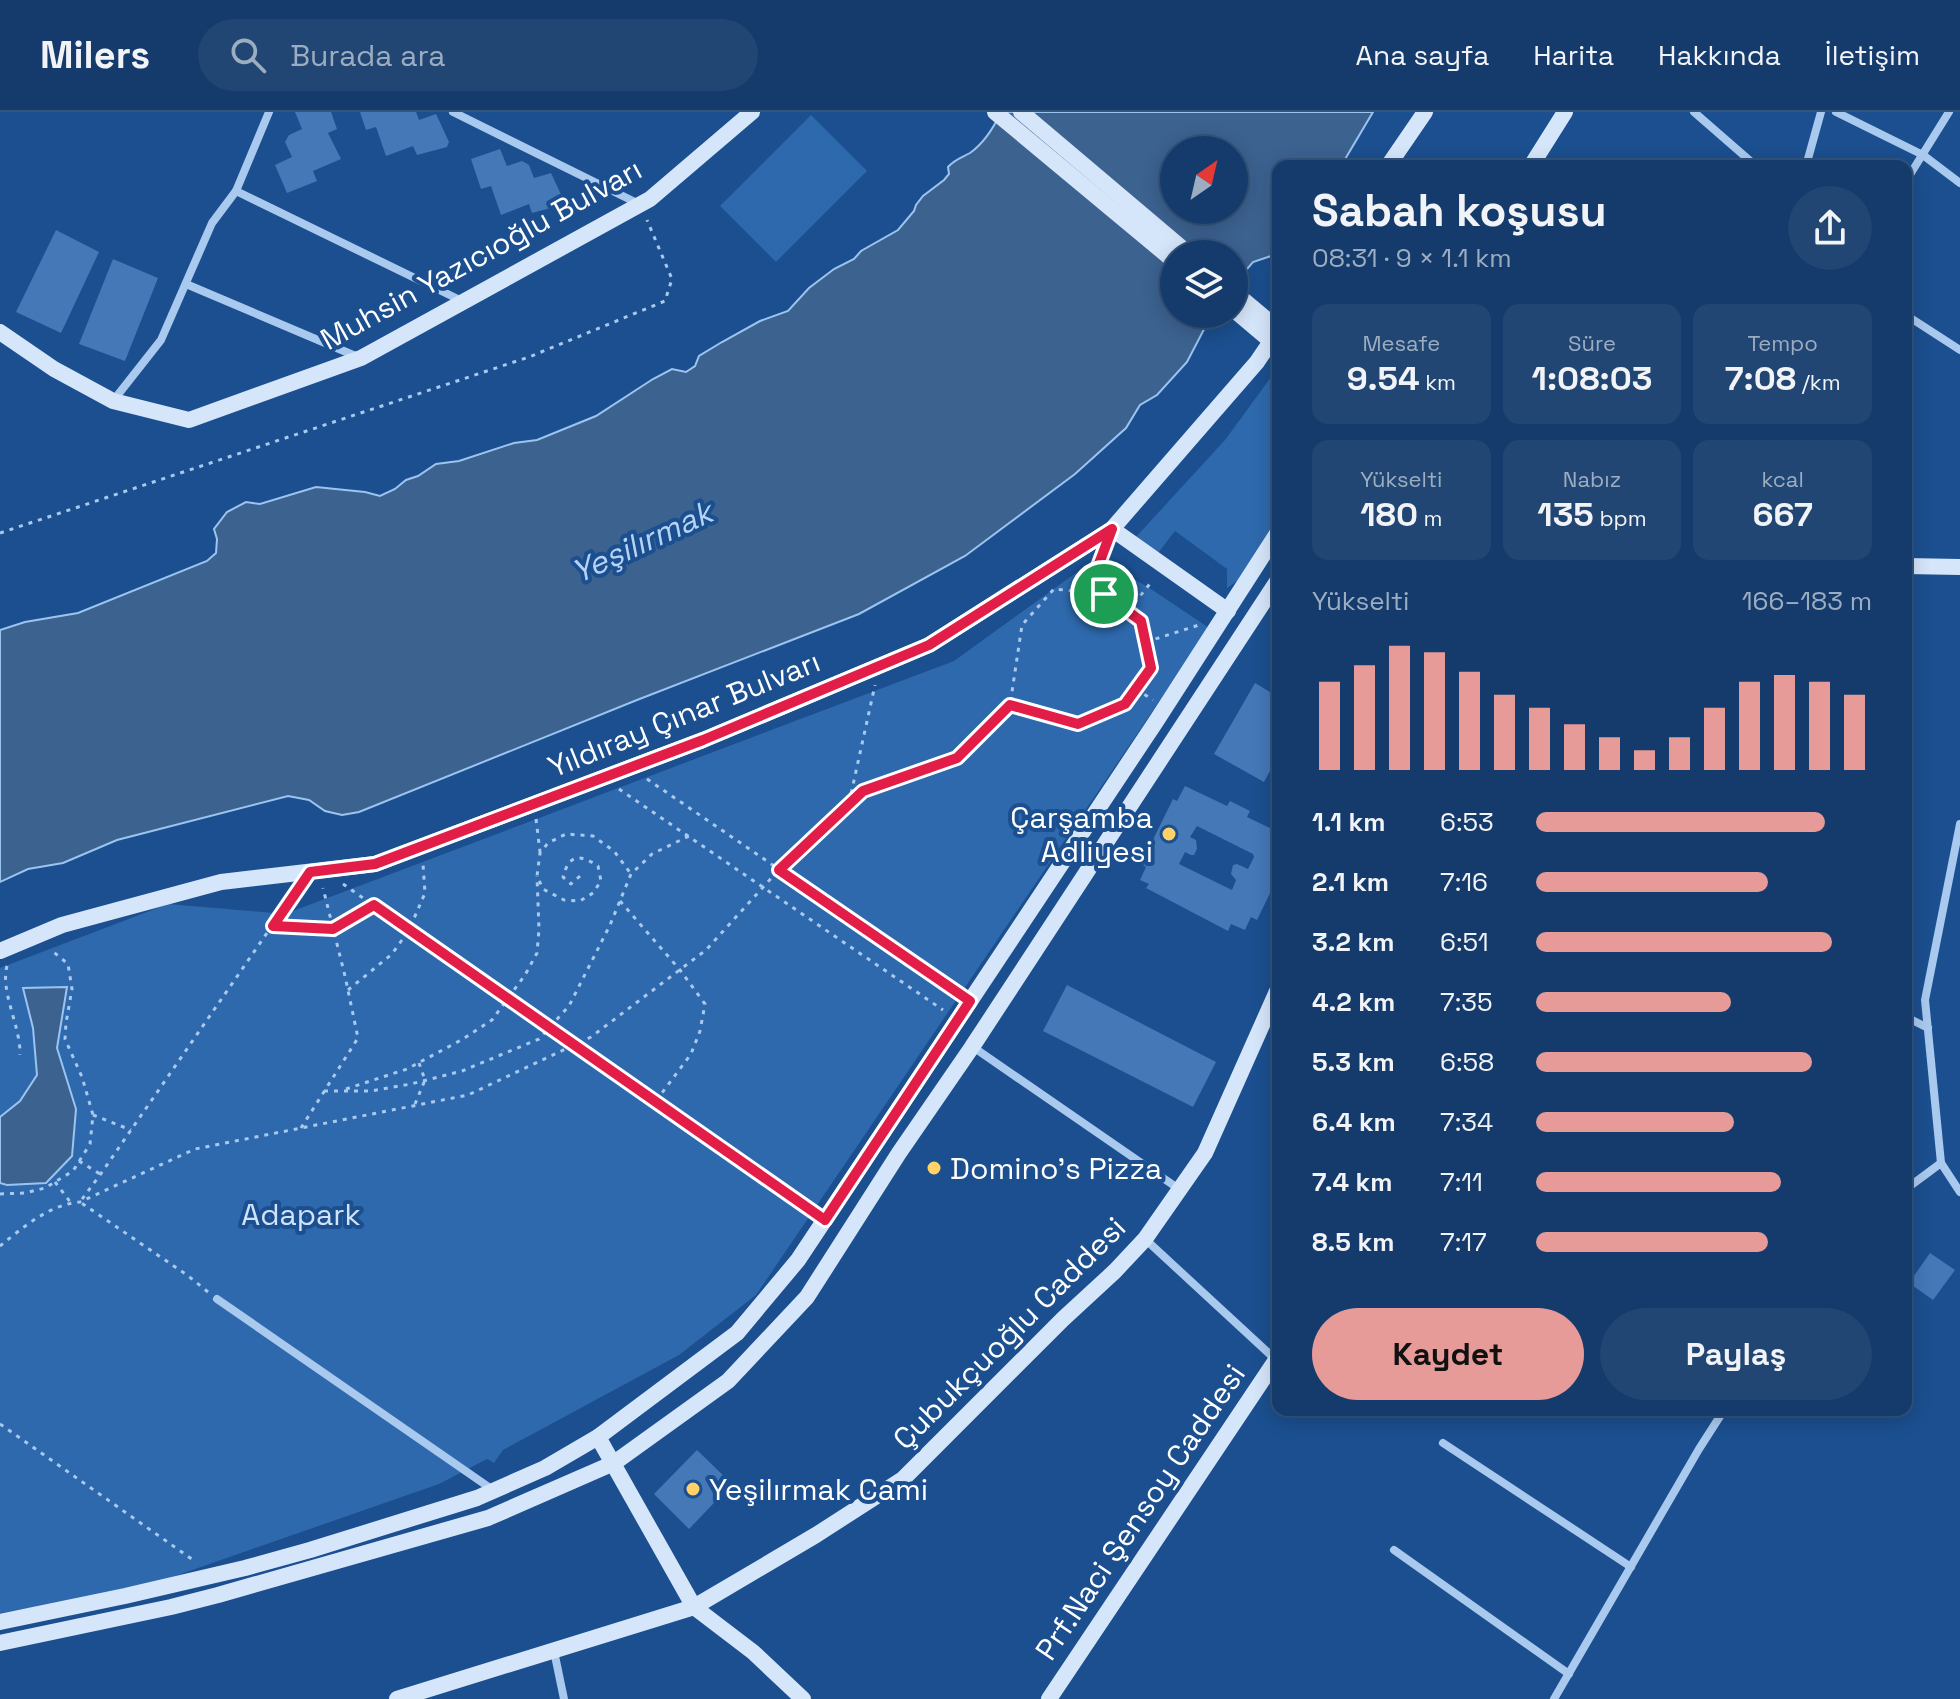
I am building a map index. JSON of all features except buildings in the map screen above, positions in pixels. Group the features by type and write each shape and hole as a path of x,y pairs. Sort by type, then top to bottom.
{"main road":[{"name":"Muhsin Yazıcıoğlu Bulvarı","path":"0,332 54,369 113,401 189,420 361,358 650,199 752,112"},
{"path":"995,112 1160,249"},
{"path":"1021,112 1172,240"},
{"path":"1392,160 1425,112"},
{"path":"1535,160 1565,112"},
{"path":"1248,304 1272,325"},
{"path":"1248,322 1272,342"},
{"name":"Yıldıray Çınar Bulvarı","path":"5,957 62,925 221,882 375,864 703,740 929,645 1112,529 1257,362 1272,339"},
{"path":"1112,529 1226,614"},
{"path":"0,1622 125,1596 310,1550 477,1498 545,1468 598,1437 737,1333 798,1260 1272,541"},
{"path":"1912,566 1960,567"},
{"path":"0,1643 185,1603 488,1518 614,1463 728,1381 807,1297 1272,589"},
{"name":"Çubukçuoğlu Caddesi","path":"397,1699 428,1694 694,1607 903,1479 1145,1239 1205,1153 1272,1002"},
{"name":"Prf.Naci Şensoy Caddesi","path":"1049,1699 1272,1365"},
{"path":"598,1437 694,1607 753,1652 803,1699"}],"street":[{"path":"113,401 161,340 212,223 236,191 269,112"},
{"path":"453,112 640,205"},
{"path":"1694,112 1749,160"},
{"path":"1808,160 1821,112"},
{"path":"1836,112 1923,155 1960,183"},
{"path":"1912,172 1949,112"},
{"path":"236,191 463,302"},
{"path":"186,284 361,358"},
{"path":"1912,319 1960,350"},
{"path":"1960,824 1925,1000 1941,1163 1960,1192"},
{"path":"1912,1020 1928,1028"},
{"path":"972,1047 1180,1190"},
{"path":"1912,1184 1941,1163"},
{"path":"1145,1239 1272,1353"},
{"path":"217,1299 493,1491"},
{"path":"1554,1699 1720,1416"},
{"path":"1443,1443 1631,1567"},
{"path":"1394,1550 1569,1674"},
{"path":"554,1651 564,1699"}],"path":[{"path":"0,533 529,357 665,301 672,279 640,205"},
{"path":"1088,593 1112,529"},
{"path":"1128,611 1164,566"},
{"path":"0,1243 32,1220 80,1202 195,1149 468,1095 591,1037 706,950 779,870 863,791 957,758 1010,705 1022,625 1054,589 1104,594 1141,621 1151,668 1125,704 1078,724 1010,705"},
{"path":"1146,642 1226,614"},
{"path":"849,804 880,666"},
{"path":"630,767 970,1001"},
{"path":"603,778 958,1020"},
{"path":"340,1091 407,1069 463,1039 492,1020 525,975 537,953 539,929 537,876 540,853 534,804"},
{"path":"540,853 548,843 566,834 593,836 614,851 631,874"},
{"path":"324,1091 371,1091 425,1080 462,1071 539,1039 569,1006 610,925 631,874 652,854 689,836"},
{"path":"348,990 392,954 409,930 425,893 422,846"},
{"path":"537,876 543,889 564,900 580,901 593,893 601,881 598,866 585,858 574,859 566,866 563,877 571,884 580,876"},
{"path":"317,871 374,905 825,1220"},
{"path":"80,1202 273,926 317,871"},
{"path":"301,1128 358,1038 317,871"},
{"path":"620,901 705,1004 700,1031 691,1054 656,1102"},
{"path":"273,926 333,929 374,905"},
{"path":"0,1194 45,1188 73,1171 90,1144 93,1115 82,1077 65,1039 72,989 68,964 52,949 38,947"},
{"path":"5,957 2,992 21,1045 20,1055"},
{"path":"415,1106 425,1080 419,1063"},
{"path":"93,1115 131,1130"},
{"path":"79,1161 100,1175"},
{"path":"55,1182 71,1203"},
{"path":"80,1202 217,1299"},
{"path":"0,1424 214,1574"}],"green space":[{"path":"811,115 867,171 776,262 720,206"},
{"path":"1272,376 1272,531 1243,577 1227,588 1227,569 1175,531 1158,553 1135,538 1225,440"},
{"name":"Adapark","path":"1098,557 1209,628 756,1295 679,1355 503,1450 494,1463 487,1459 439,1484 135,1590 0,1613 0,968 168,904 285,914 954,661"}],"water":[{"name":"Yeşilırmak","path":"1001,112 1373,112 1345,160 1272,160 1272,256 1253,262 1248,268 1248,240 1160,240 1160,328 1205,328 1187,362 1157,395 1140,405 1126,428 1075,474 965,556 859,614 359,812 342,815 325,811 309,800 288,796 117,840 63,863 28,869 0,882 0,630 25,622 78,613 207,561 216,553 214,529 227,512 246,502 260,504 316,487 380,496 436,464 537,440 596,416 672,369 686,372 695,366 699,356 722,342 760,321 788,311 809,288 834,269 898,230 923,196 949,174 948,167 980,144"},
{"path":"67,987 57,1048 76,1109 72,1156 46,1183 0,1183 0,1117 20,1101 37,1075 33,1028 23,988"}],"place":[{"name":"Çarşamba Adliyesi","path":"1169,834"},
{"name":"Domino's Pizza","path":"934,1168"},
{"name":"Yeşilırmak Cami","path":"693,1489"}],"route":[{"path":"1112,529 1088,593 1104,594 1141,621 1151,668 1125,704 1078,724 1010,705 957,758 863,791 779,870 970,1001 825,1220 374,905 333,929 273,926 310,872 375,864 703,740 929,645 1112,529"}]}
